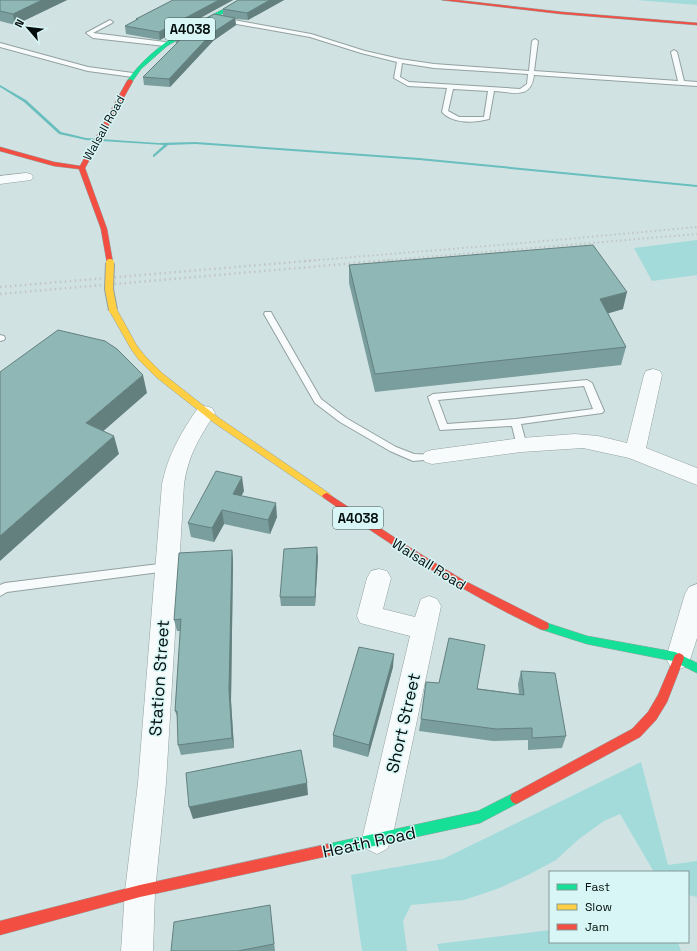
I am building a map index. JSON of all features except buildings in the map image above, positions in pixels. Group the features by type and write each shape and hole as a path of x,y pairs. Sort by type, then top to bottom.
{"main road":[{"name":"A4038","path":"165,44 244,0"},
{"path":"444,0 562,13 697,24"},
{"path":"635,10 697,15"},
{"name":"Walsall Road","path":"165,44 133,75 114,112 93,145 82,168 104,229 110,263 109,289 113,310 123,331 141,356 166,381 206,413 381,534 484,598 516,614 554,630 688,663"},
{"path":"0,149 54,164 82,168"},
{"name":"Heath Road","path":"0,928 140,891 480,818 636,733 648,721 688,663"}],"street":[{"path":"0,180 26,178"},
{"path":"635,452 653,375"},
{"name":"Station Street","path":"137,951 140,891 152,783 173,484 176,464 188,436 206,413"},
{"path":"432,457 576,441 635,452 666,462 697,477"},
{"name":"Short Street","path":"377,839 426,618 369,616 379,578"},
{"path":"688,663 697,594"}],"lane":[{"path":"210,18 311,36 363,52 400,60 464,69 697,84"},
{"path":"110,22 89,33 93,36 165,44"},
{"path":"400,60 397,78 401,82 408,84 513,92 526,89 530,84 535,41"},
{"path":"0,45 88,69 133,75"},
{"path":"674,52 681,83"},
{"path":"450,87 445,112 453,117 481,120 487,118 491,90"},
{"path":"268,314 318,401 343,420 393,449 412,458 432,457"},
{"path":"587,383 599,411 516,422 443,428 434,397 587,383"},
{"path":"516,422 522,446"},
{"path":"0,591 5,588 167,568"}],"shaded area":[{"path":"636,0 697,0 697,5"},
{"path":"697,240 697,275 652,281 634,248"},
{"path":"641,762 668,865 697,861 697,897 689,895 689,871 653,871 620,814 604,821 579,839 556,860 497,889 464,900 411,905 403,921 407,951 362,951 351,875 443,859"},
{"path":"549,930 549,943 678,943 681,951 439,951 437,944"}],"waterway":[{"path":"0,86 25,101 60,133 86,139 167,144"},
{"path":"167,144 195,143 419,159 697,186"},
{"path":"154,156 167,144"}],"railway":[{"path":"305,261 697,227"},
{"path":"378,261 697,234"},
{"path":"0,287 318,260"},
{"path":"0,294 390,260"}],"traffic: fast":[{"path":"130,81 139,68 165,45 181,34 244,0"},
{"path":"544,626 587,640 675,657 697,668"},
{"path":"328,850 480,817 516,798"}],"traffic: slow":[{"path":"110,263 109,289 113,310"},
{"path":"113,310 134,347 142,358 159,375 216,420 327,496"}],"traffic: jam":[{"path":"444,0 562,13 697,24"},
{"path":"110,263 104,229 82,168 130,81"},
{"path":"0,149 54,164 82,168"},
{"path":"327,496 432,566 487,598 544,626"},
{"path":"516,798 636,733 652,716 663,698 679,658"},
{"path":"0,928 140,891 328,850"}]}
